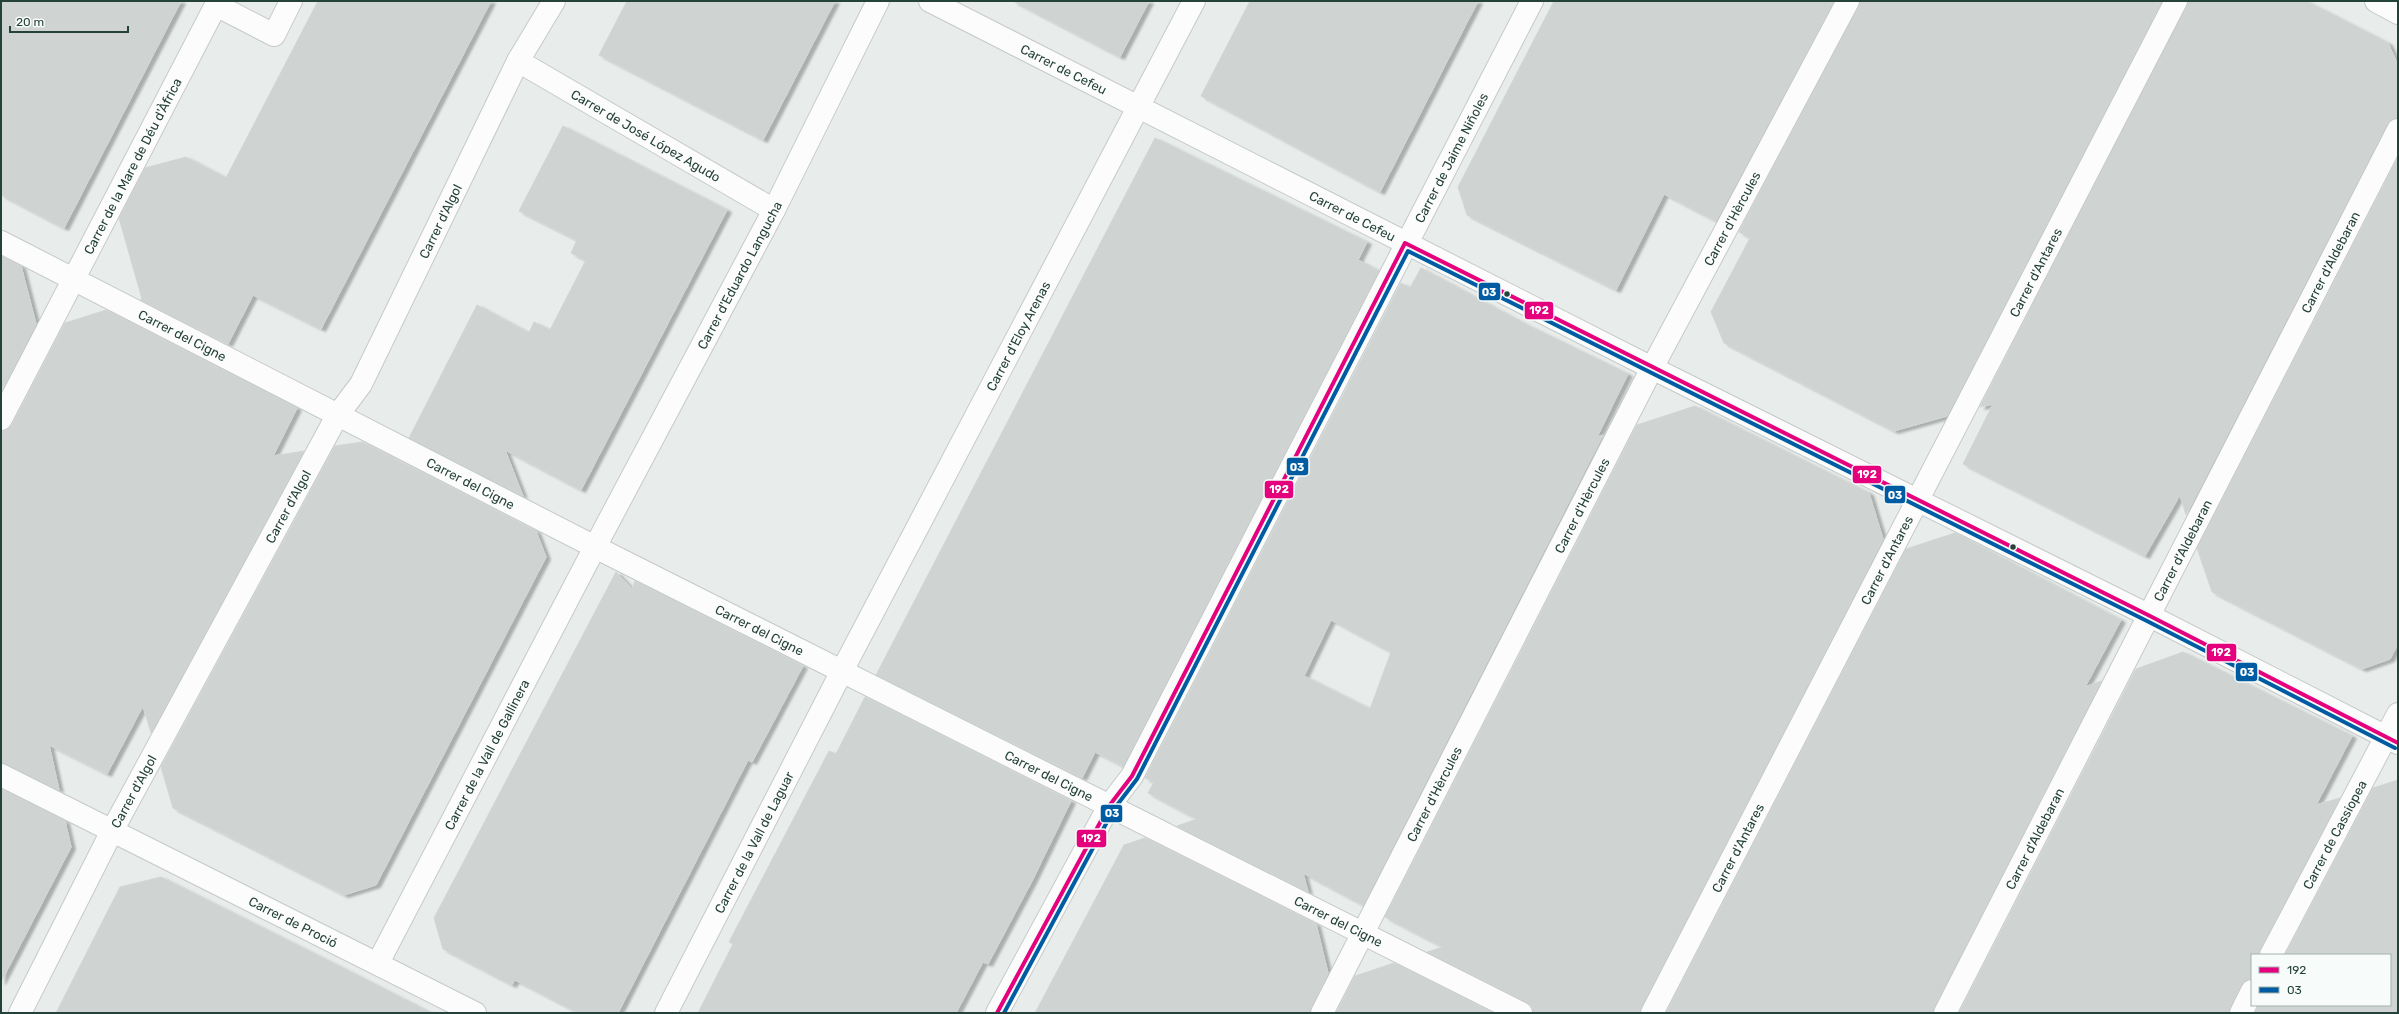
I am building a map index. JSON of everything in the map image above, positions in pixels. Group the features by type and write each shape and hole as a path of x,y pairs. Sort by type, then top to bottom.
{"street":[{"name":"Carrer de la Mare de Déu d'Àfrica","path":"1,419 216,5 274,35 291,1"},
{"name":"Carrer d'Algol","path":"20,1013 112,831 337,416 360,384 518,61 554,1"},
{"name":"Carrer d'Eduardo Langucha","path":"595,547 774,210 878,1"},
{"name":"Carrer de Cefeu","path":"930,1 1652,368 2150,616 2392,740"},
{"name":"Carrer d'Eloy Arenas","path":"842,671 1194,1"},
{"name":"Carrer de Jaime Niñoles","path":"997,1013 1109,806 1132,776 1532,1"},
{"name":"Carrer d'Hèrcules","path":"1322,1013 1652,368 1848,1"},
{"name":"Carrer d'Antares","path":"1652,1013 2176,1"},
{"path":"2376,1 2398,13"},
{"name":"Carrer de José López Agudo","path":"518,61 774,210"},
{"name":"Carrer d'Aldebaran","path":"1945,1013 2398,130"},
{"name":"Carrer del Cigne","path":"1,242 337,416 595,547 1521,1013"},
{"name":"Carrer de la Vall de Gallinera","path":"378,963 595,547"},
{"name":"Carrer de la Vall de Laguar","path":"666,1013 842,671"},
{"name":"Carrer de Cassiopea","path":"2272,954 2392,740 2398,714"},
{"name":"Carrer de Proció","path":"1,775 475,1013"},
{"path":"2241,1013 2251,994"}],"building":[{"path":"1,1 181,1 64,228 1,195"},
{"path":"318,1 491,1 321,329 253,295 228,344 140,300 142,299 119,218 145,168 186,157 226,178"},
{"path":"627,1 835,1 763,140 599,55"},
{"path":"1013,1 1149,1 1120,57"},
{"path":"1250,1 1478,1 1380,192 1201,96"},
{"path":"1554,1 1834,1 1716,221 1664,194 1616,290 1467,215 1458,187"},
{"path":"1860,1 2162,1 1947,416 1894,431 1724,343 1711,312 1750,238 1739,232"},
{"path":"2188,1 2306,1 2388,43 2398,65 2398,118 2392,119 2387,124 2186,515 2180,495 2145,556 1963,464 1993,404 1980,407"},
{"path":"563,126 727,210 581,490 505,450 523,496 409,438 477,305 529,333 534,322 550,330 586,260 571,253 577,240 519,211"},
{"path":"1155,138 1367,242 1358,260 1379,271 1123,766 1095,752 1082,778 876,675"},
{"path":"2398,157 2398,644 2390,659 2362,669 2212,592 2197,548"},
{"path":"1,256 21,266 36,324 1,392"},
{"path":"1421,268 1525,324 1628,374 1597,437 1603,435 1363,905 1303,873 1308,892 1177,826 1197,819 1148,793 1154,782 1145,778 1401,283 1410,288","holes":["1331,620 1391,652 1370,709 1304,676"]},
{"path":"106,310 297,408 273,456 304,451 151,733 143,706 107,774 49,745 59,790 1,763 1,431 7,430 12,425 65,323"},
{"path":"1695,406 1869,493 1883,539 1640,1013 1533,1013 1532,1006 1527,1002 1427,952 1443,947 1385,917 1637,425"},
{"path":"362,442 536,531 546,557 376,885 344,895 173,808 161,767 335,446"},
{"path":"1955,533 2121,620 2085,687 2101,681 1933,1013 1666,1013 1906,549"},
{"path":"616,572 632,589 635,581 803,666 752,762 748,760 618,1013 579,1013 515,980 512,985 443,949 434,918"},
{"path":"2183,652 2352,736 2316,805 2340,798 2260,954 2251,954 2251,979 2245,980 2241,985 2229,1013 1959,1013 2136,669"},
{"path":"865,697 1071,801 1032,881 988,964 983,962 956,1013 698,1013 733,944 729,942 829,751 836,754"},
{"path":"2398,780 2398,1013 2255,1013 2258,1006 2391,1006 2391,954 2286,954 2373,788"},
{"path":"1,789 65,821 71,847 1,982"},
{"path":"1145,838 1316,924 1328,973 1310,1013 1035,1013 1124,845"},
{"path":"161,877 431,1013 56,1013 120,887"},
{"path":"1394,963 1493,1013 1336,1013 1355,976"}],"transit line":[{"name":"192","path":"997,1013 1109,806 1132,776 1405,243 2150,616 2398,743"},
{"name":"03","path":"1004,1013 1114,809 1137,779 1408,251 2147,621 2395,748"}]}
